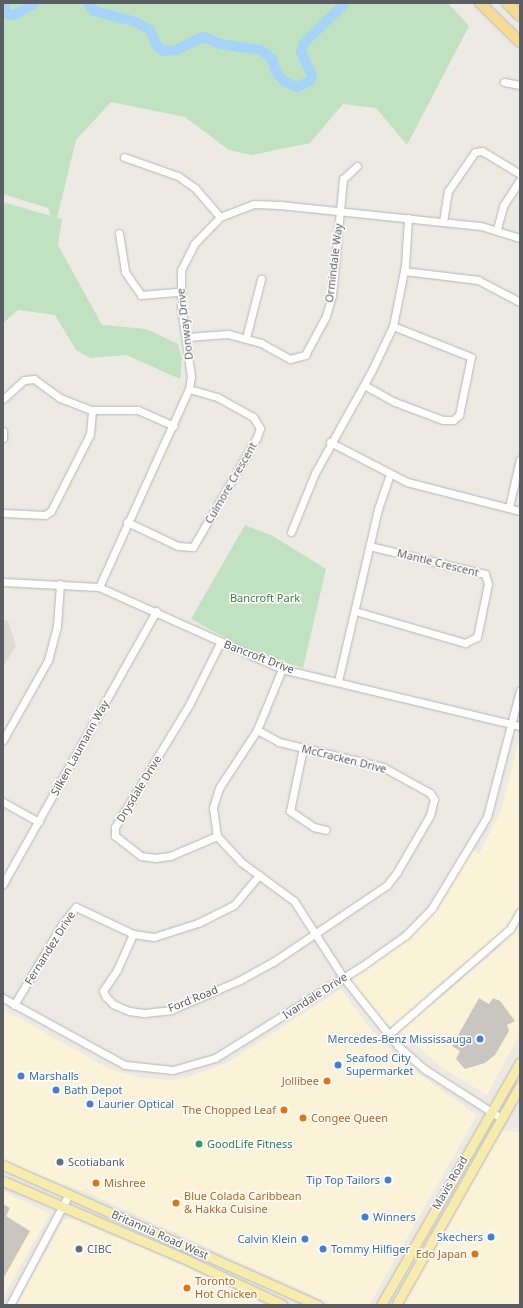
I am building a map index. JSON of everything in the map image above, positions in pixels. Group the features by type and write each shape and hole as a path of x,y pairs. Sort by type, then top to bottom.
{"highway":[{"path":"480,3 520,42"},
{"path":"507,3 520,16"}],"main road":[{"name":"Mavis Road","path":"381,1305 520,1062"},
{"name":"Mavis Road","path":"396,1305 520,1086"},
{"name":"Britannia Road West","path":"3,1165 318,1305"},
{"name":"Britannia Road West","path":"3,1181 283,1305"}],"street":[{"path":"504,82 520,85"},
{"path":"443,222 448,191 475,152 482,151 520,174"},
{"path":"124,156 178,176 195,188 220,217"},
{"name":"Ormindale Way","path":"187,337 211,333 246,338 290,359 305,355 326,316 332,295 343,179 357,166"},
{"path":"497,229 503,206 520,180"},
{"name":"Donway Drive","path":"99,587 127,522 174,426 189,389 191,377 180,292 181,270 194,244 220,217 254,204 341,209 497,229 520,238"},
{"path":"291,532 304,498 330,442 364,385 393,326 404,271 408,218"},
{"path":"119,233 125,272 141,295 180,292"},
{"path":"404,271 478,280 520,302"},
{"path":"246,338 261,279"},
{"path":"364,385 395,402 443,420 453,420 459,415 471,357 393,326"},
{"path":"3,399 24,380 34,378 60,398 92,410 138,410 174,426"},
{"name":"Culmore Crescent","path":"127,522 178,546 193,547 257,437 260,428 253,417 217,397 189,389"},
{"path":"3,513 45,515 51,511 90,434 92,410"},
{"path":"3,431 3,438"},
{"path":"330,442 390,475 407,482 520,511"},
{"path":"509,507 520,459"},
{"path":"338,682 369,546 390,475"},
{"name":"Mantle Crescent","path":"355,611 465,643 477,636 488,584 485,574 369,546"},
{"name":"Bancroft Drive","path":"3,582 99,587 156,611 220,643 282,668 520,726"},
{"path":"3,740 48,660 57,626 60,584"},
{"name":"Silken Laumann Way","path":"3,884 156,611"},
{"name":"Drysdale Drive","path":"217,836 170,856 155,858 141,856 115,836 115,828 190,703 220,643"},
{"path":"282,668 257,730 219,788 213,808 217,836 226,850 294,901 316,931 343,977 388,1035 426,1070 501,1118"},
{"path":"512,725 520,690"},
{"name":"Ivandale Drive","path":"3,998 125,1065 172,1070 215,1058 343,977 406,935 441,897 487,817 512,725"},
{"name":"McCracken Drive","path":"257,730 279,742 383,767 430,793 434,799 430,815 387,885 316,931"},
{"path":"303,748 290,811 314,827 326,830"},
{"path":"3,802 39,822"},
{"name":"Fernandez Drive","path":"14,1004 62,924 76,907 132,934 154,937 218,914 245,895 258,875"},
{"path":"388,1035 510,929 520,912"},
{"name":"Ford Road","path":"132,934 117,970 103,991 113,1004 144,1013 171,1010 240,980 273,962 316,931"},
{"path":"10,1305 70,1194"}],"shaded area":[{"path":"3,620 8,621 16,646 3,667"},
{"path":"519,738 520,908 509,928 392,1028 370,1008 348,977 401,944 438,908 473,848 479,854 501,811"},
{"path":"520,921 520,1034 487,1095 440,1066 400,1031 499,948"},
{"path":"341,989 369,1027 401,1061 477,1115 369,1305 333,1305 88,1193 3,1162 3,1009 109,1069 141,1078 171,1080 185,1078 227,1063"},
{"path":"506,1130 520,1133 520,1305 403,1305 501,1132"},
{"path":"3,1191 50,1214 3,1297"},
{"path":"73,1219 166,1258 266,1305 16,1305 64,1220"}],"green space":[{"path":"3,3 448,3 469,26 407,145 376,108 343,104 310,143 252,155 229,150 185,117 111,102 76,140 57,218 62,219 58,245 102,325 146,329 178,344 182,359 180,379 126,355 90,358 76,350 55,315 18,310 3,323 3,202 51,216 48,208 3,194"},
{"name":"Bancroft Park","path":"245,525 273,536 326,569 303,668 248,650 191,619"}],"building":[{"name":"Mercedes-Benz Mississauga","path":"479,998 489,1004 493,998 500,1001 515,1021 507,1025 509,1031 495,1055 485,1063 465,1069 456,1059 460,1051 452,1046"},
{"path":"3,1204 10,1208 6,1216 30,1231 3,1279"}],"waterway":[{"path":"4,3 7,14 14,15 35,3"},
{"path":"88,3 94,11 136,22 150,30 157,46 164,51 176,50 203,37 220,44 261,50 272,59 276,72 284,81 297,87 310,81 312,75 301,52 304,43 345,3"}],"place":[{"name":"Mercedes-Benz Mississauga","path":"480,1039"},
{"name":"Seafood City Supermarket","path":"338,1065"},
{"name":"Marshalls","path":"21,1076"},
{"name":"Jollibee","path":"327,1081"},
{"name":"Bath Depot","path":"56,1090"},
{"name":"Laurier Optical","path":"90,1104"},
{"name":"The Chopped Leaf","path":"284,1110"},
{"name":"Congee Queen","path":"303,1118"},
{"name":"GoodLife Fitness","path":"199,1144"},
{"name":"Scotiabank","path":"60,1162"},
{"name":"Tip Top Tailors","path":"388,1180"},
{"name":"Mishree","path":"96,1183"},
{"name":"Blue Colada Caribbean & Hakka Cuisine","path":"176,1203"},
{"name":"Winners","path":"365,1217"},
{"name":"Skechers","path":"491,1237"},
{"name":"Calvin Klein","path":"305,1239"},
{"name":"CIBC","path":"79,1249"},
{"name":"Tommy Hilfiger","path":"323,1249"},
{"name":"Edo Japan","path":"475,1254"},
{"name":"Toronto Hot Chicken","path":"187,1288"}]}
